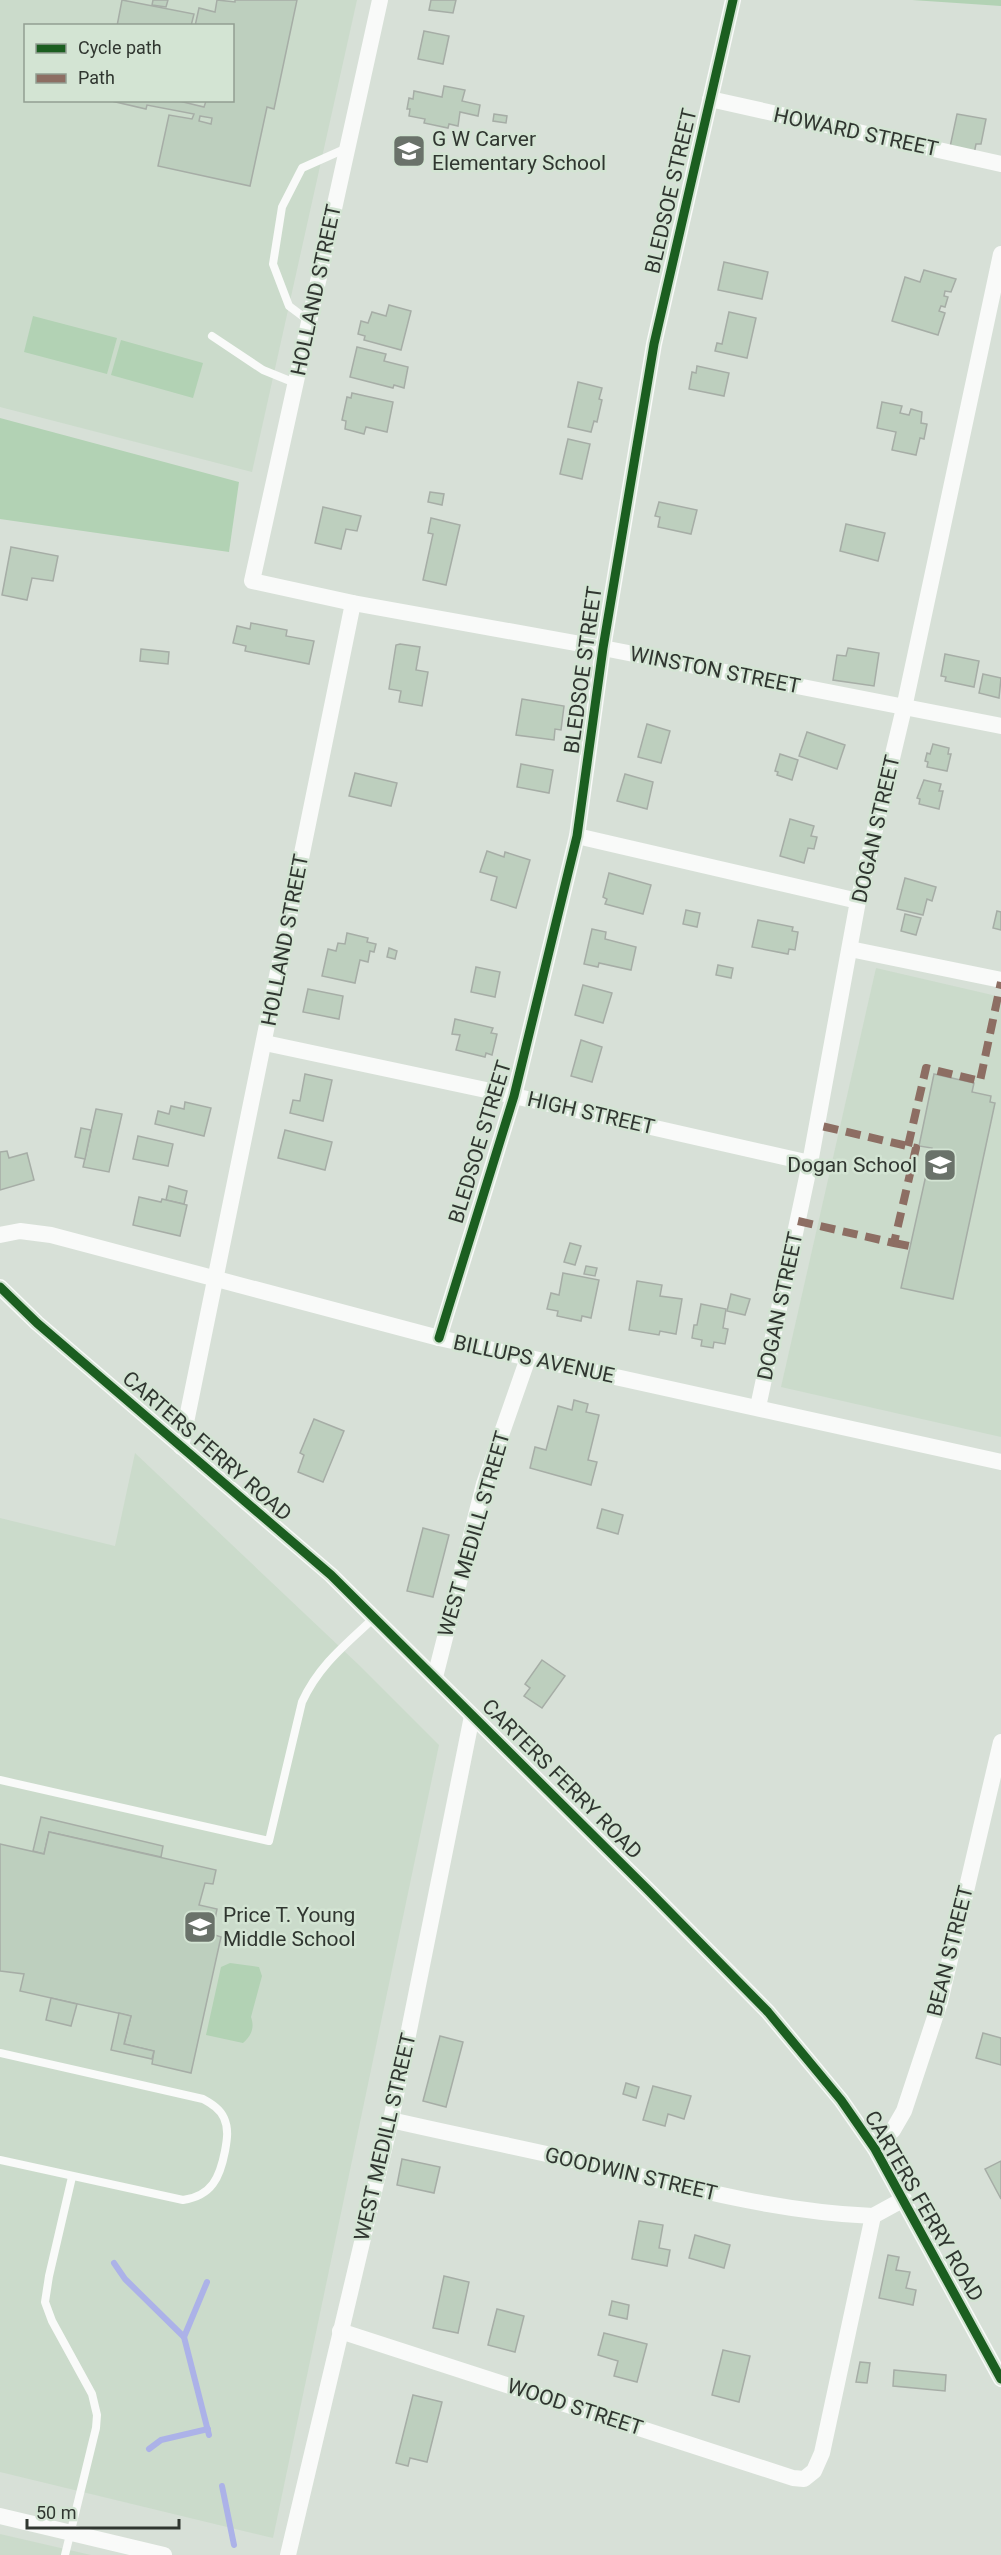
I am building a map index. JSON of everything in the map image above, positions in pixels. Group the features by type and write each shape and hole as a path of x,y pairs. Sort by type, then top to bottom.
{"street":[{"name":"HOLLAND STREET","path":"252,581 380,0"},
{"name":"BLEDSOE STREET","path":"439,1338 514,1096 578,836 603,648 654,344 733,0"},
{"name":"HOWARD STREET","path":"710,99 1001,164"},
{"name":"DOGAN STREET","path":"758,1407 810,1163 858,902 904,708 1001,254"},
{"name":"WINSTON STREET","path":"252,581 353,603 603,648 1001,726"},
{"name":"HOLLAND STREET","path":"181,1447 353,603"},
{"path":"578,836 858,902"},
{"path":"850,950 1001,980"},
{"name":"HIGH STREET","path":"265,1043 810,1163"},
{"name":"BILLUPS AVENUE","path":"0,1235 20,1231 51,1235 439,1338 1001,1462"},
{"name":"CARTERS FERRY ROAD","path":"0,1287 37,1323 331,1575 738,1980 807,2057 841,2100 874,2149 1001,2379"},
{"name":"WEST MEDILL STREET","path":"435,1677 483,1484 528,1358"},
{"name":"WEST MEDILL STREET","path":"288,2555 391,2120 472,1716"},
{"name":"BEAN STREET","path":"874,2149 893,2130 904,2111 940,2001 1001,1742"},
{"name":"GOODWIN STREET","path":"391,2120 717,2195 826,2213 873,2216"},
{"path":"873,2216 903,2199"},
{"name":"WOOD STREET","path":"340,2331 793,2478 804,2479 810,2476 822,2453 873,2216"},
{"path":"0,2517 164,2555"}],"lane":[{"path":"309,321 289,306 273,264 282,207 302,168 347,148"},
{"path":"212,336 263,370 295,383"},
{"path":"0,1780 269,1841 302,1702 308,1689 325,1664 375,1617"},
{"path":"0,2053 192,2095 212,2104 224,2118 227,2140 221,2170 214,2185 200,2197 177,2199 0,2160"},
{"path":"65,2555 96,2428 97,2415 88,2385 52,2321 45,2302 72,2177"}],"shaded area":[{"path":"0,0 357,0 252,472 0,407"},
{"path":"876,968 1001,997 1001,1437 781,1387"},
{"name":"Price T. Young Middle School","path":"135,1453 360,1666 439,1745 273,2538 0,2472 0,1518 115,1546"},
{"path":"0,2534 91,2555 0,2555"}],"green space":[{"path":"912,0 1001,0 1001,6"},
{"path":"33,316 117,338 107,374 24,352"},
{"path":"121,340 203,363 193,398 111,375"},
{"path":"0,418 239,482 229,552 0,519"},
{"path":"230,1963 259,1967 262,1976 251,2017 252,2032 243,2043 206,2035 221,1967"}],"building":[{"path":"122,0 194,14 192,24 117,24"},
{"path":"153,0 168,0 166,7 152,5"},
{"path":"217,0 235,2 235,0 297,0 274,109 267,107 250,186 158,166 169,115 192,119 194,114 147,105 146,109 116,102 183,102 204,107 206,102 234,102 234,24 195,24 199,8 215,12","holes":["200,116 212,118 211,124 199,121"]},
{"path":"431,0 456,0 453,13 429,10"},
{"path":"424,31 449,36 443,64 418,59"},
{"path":"444,86 465,90 462,101 480,105 478,116 460,112 458,126 449,124 448,128 424,123 425,119 409,116 410,109 407,109 409,98 413,99 414,91 442,97"},
{"path":"494,114 507,116 506,123 493,121"},
{"path":"957,114 986,119 981,144 976,144 974,154 950,147"},
{"path":"724,262 768,272 762,299 718,290"},
{"path":"924,270 956,279 951,292 945,291 944,296 948,297 945,307 941,306 939,311 945,313 938,335 892,321 905,277 920,282"},
{"path":"389,305 411,311 401,350 364,340 365,336 358,334 361,321 368,323 372,312 386,316"},
{"path":"729,312 756,318 747,358 715,351 717,343 722,344"},
{"path":"357,347 386,354 384,361 408,367 404,388 394,385 393,388 350,377"},
{"path":"697,366 729,373 724,396 689,389 692,372 696,373"},
{"path":"578,382 602,388 597,422 594,421 591,432 568,427"},
{"path":"352,393 393,402 387,432 366,427 364,434 345,429 346,421 342,420 347,397 351,398"},
{"path":"882,402 902,406 900,413 909,415 911,409 922,412 921,423 927,424 924,439 920,438 916,455 892,450 896,432 877,428"},
{"path":"568,439 590,444 582,479 560,474"},
{"path":"430,492 444,494 442,505 428,502"},
{"path":"659,502 697,510 691,534 658,527 660,517 655,516"},
{"path":"323,507 361,516 357,531 346,529 341,549 315,543"},
{"path":"431,518 460,525 446,585 423,580 433,534 428,533"},
{"path":"846,524 885,533 878,561 840,551"},
{"path":"11,547 58,556 53,581 32,578 27,600 2,595"},
{"path":"251,623 287,630 286,636 314,641 309,664 245,651 246,646 233,643 237,626 250,629"},
{"path":"396,645 420,647 416,670 428,672 422,706 399,702 401,691 389,689"},
{"path":"848,648 879,653 874,686 833,680 837,655 846,656"},
{"path":"141,649 169,652 168,664 140,661"},
{"path":"945,654 979,661 974,687 945,681 946,677 941,676"},
{"path":"983,674 1001,678 999,698 979,693"},
{"path":"522,699 564,706 561,730 555,729 554,740 516,735"},
{"path":"647,724 670,731 661,763 638,757"},
{"path":"807,732 845,745 837,769 799,756"},
{"path":"933,744 949,748 948,754 951,754 947,771 927,767 928,762 925,761 927,753 930,754"},
{"path":"780,754 798,760 792,780 777,775 778,772 775,771"},
{"path":"521,764 553,770 549,793 517,787"},
{"path":"355,773 397,783 391,806 349,796"},
{"path":"625,774 653,782 647,809 617,801"},
{"path":"924,780 941,784 939,791 943,791 939,809 919,804 920,799 917,798"},
{"path":"790,819 814,826 811,836 817,837 814,849 808,848 804,863 780,856"},
{"path":"487,851 504,857 505,852 530,860 516,908 491,900 497,877 480,872"},
{"path":"609,873 651,885 643,914 605,904 607,899 603,897"},
{"path":"905,878 936,887 932,901 927,899 923,915 897,909"},
{"path":"686,910 700,913 697,927 683,924"},
{"path":"997,911 1001,912 1001,930 993,928"},
{"path":"905,914 921,918 916,935 901,931"},
{"path":"758,920 793,927 792,931 798,932 795,950 789,949 788,954 752,947"},
{"path":"592,929 606,932 605,939 636,947 631,970 599,963 598,967 584,964"},
{"path":"347,933 368,938 367,942 376,944 374,952 370,951 368,962 360,960 355,983 322,976 328,949 336,951 338,943 345,944"},
{"path":"389,948 397,951 395,959 387,957"},
{"path":"718,965 733,968 731,978 716,975"},
{"path":"476,967 500,972 495,997 471,992"},
{"path":"583,985 612,993 603,1023 575,1015"},
{"path":"308,989 343,996 339,1019 303,1012"},
{"path":"455,1019 493,1028 491,1033 497,1034 492,1055 486,1053 485,1057 456,1050 460,1035 452,1034"},
{"path":"581,1040 602,1047 592,1082 571,1076"},
{"path":"305,1074 332,1080 323,1121 290,1113 293,1100 300,1101"},
{"path":"934,1074 974,1083 972,1092 991,1096 990,1102 995,1103 953,1299 901,1288 932,1148 919,1146"},
{"path":"185,1102 211,1108 204,1136 155,1124 158,1111 169,1114 171,1106 184,1109"},
{"path":"96,1109 122,1114 109,1172 83,1167"},
{"path":"81,1128 91,1130 85,1159 75,1157"},
{"path":"285,1130 332,1142 325,1170 278,1158"},
{"path":"138,1136 173,1144 168,1166 133,1159"},
{"path":"7,1151 9,1158 27,1153 34,1180 0,1190 0,1152"},
{"path":"169,1186 187,1191 184,1204 166,1200"},
{"path":"139,1197 161,1202 162,1199 187,1205 180,1236 133,1225"},
{"path":"570,1243 581,1246 575,1265 564,1262"},
{"path":"586,1266 597,1268 595,1276 584,1274"},
{"path":"563,1273 599,1280 591,1318 582,1316 581,1321 557,1316 558,1311 547,1309 551,1293 559,1295"},
{"path":"637,1281 662,1285 660,1296 682,1299 676,1334 660,1331 659,1335 629,1330"},
{"path":"731,1294 750,1299 745,1315 727,1311"},
{"path":"701,1304 726,1309 723,1328 728,1329 725,1344 714,1342 713,1348 701,1346 702,1340 692,1338"},
{"path":"574,1400 588,1404 586,1412 599,1415 588,1460 597,1462 591,1485 530,1468 535,1447 546,1450 558,1406 572,1410"},
{"path":"314,1419 344,1431 323,1482 298,1472 304,1455 300,1453"},
{"path":"602,1509 623,1515 618,1534 597,1528"},
{"path":"423,1528 449,1535 433,1597 407,1591"},
{"path":"542,1660 565,1676 542,1708 524,1696 530,1688 525,1684"},
{"path":"41,1817 163,1846 161,1857 49,1832 44,1854 33,1851"},
{"path":"49,1832 216,1870 213,1884 205,1883 199,1905 217,1909 212,1934 221,1937 191,2073 152,2064 154,2051 124,2044 131,2016 20,1991 24,1974 0,1971 0,1844 44,1854"},
{"path":"51,1998 77,2004 71,2026 46,2020"},
{"path":"119,2013 131,2016 124,2044 154,2051 152,2059 111,2050"},
{"path":"983,2033 1001,2038 1001,2065 976,2058"},
{"path":"440,2036 463,2042 446,2107 423,2101"},
{"path":"626,2083 639,2087 636,2098 623,2094"},
{"path":"653,2086 691,2096 684,2119 668,2114 665,2126 643,2120"},
{"path":"402,2159 440,2167 434,2193 397,2185"},
{"path":"1001,2161 1001,2199 985,2169"},
{"path":"639,2221 663,2225 659,2248 670,2250 667,2266 632,2259"},
{"path":"695,2235 730,2245 724,2268 689,2258"},
{"path":"888,2255 899,2257 896,2270 910,2272 906,2288 916,2290 913,2305 879,2298"},
{"path":"444,2276 469,2282 458,2333 433,2328"},
{"path":"612,2301 629,2305 627,2319 609,2315"},
{"path":"497,2309 524,2316 515,2352 488,2345"},
{"path":"604,2333 647,2344 637,2382 614,2376 618,2361 598,2355"},
{"path":"723,2350 750,2356 739,2402 712,2395"},
{"path":"860,2362 870,2363 867,2383 856,2382"},
{"path":"894,2370 946,2375 945,2391 893,2386"},
{"path":"413,2395 442,2402 427,2462 410,2458 408,2466 396,2463"}],"waterway":[{"path":"114,2263 125,2279 184,2337 209,2435"},
{"path":"184,2337 207,2282"},
{"path":"149,2449 161,2440 208,2429"},
{"path":"222,2486 234,2545"}],"marked path":[{"path":"908,1146 926,1068 980,1081 1001,982"},
{"path":"798,1221 894,1243 916,1148 817,1125"},
{"path":"894,1243 909,1246"}],"cycle path":[{"path":"439,1338 514,1096 577,836 603,648 654,344 733,0"},
{"path":"0,1287 37,1323 331,1575 768,2012 841,2100 875,2149 1001,2379"}],"place":[{"name":"G W Carver Elementary School","path":"409,151"},
{"name":"Dogan School","path":"940,1165"},
{"name":"Price T. Young Middle School","path":"200,1927"}]}
